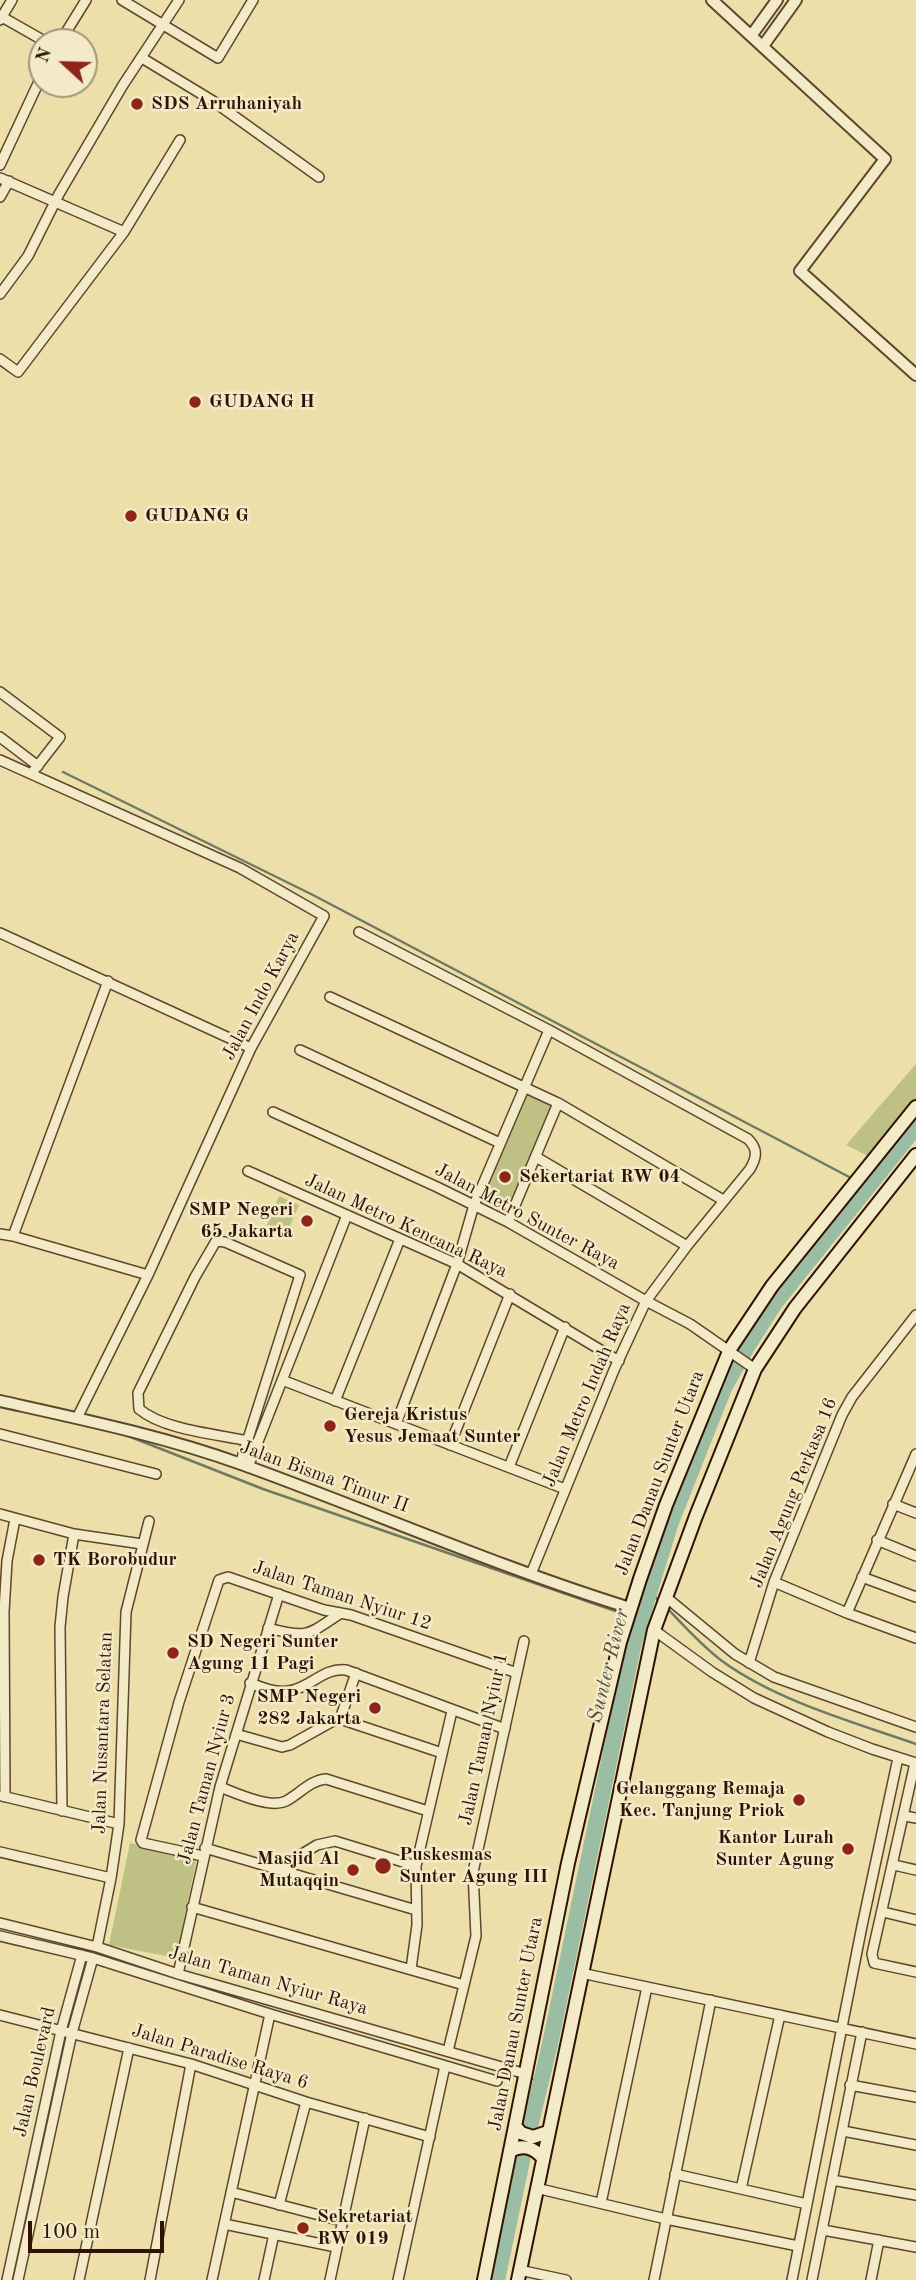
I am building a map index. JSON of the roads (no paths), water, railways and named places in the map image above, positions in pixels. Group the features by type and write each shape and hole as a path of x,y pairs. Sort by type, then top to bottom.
{"main road":[{"name":"Jalan Danau Sunter Utara","path":"518,2275 536,2188 529,2141 526,2074 568,1863 629,1610 679,1472 733,1351 772,1286 916,1107"},
{"name":"Jalan Danau Sunter Utara","path":"484,2280 514,2149 548,2132 655,1628 752,1366 916,1155"},
{"path":"514,2149 548,2132"}],"street":[{"path":"12,0 1,19 28,33"},
{"path":"69,28 86,0"},
{"path":"122,0 218,58 253,0"},
{"path":"0,295 28,256 122,85 179,0"},
{"path":"712,0 885,159 800,271 916,376"},
{"path":"751,36 777,0"},
{"path":"763,46 796,0"},
{"path":"142,58 213,101 319,177"},
{"path":"0,165 31,98"},
{"path":"0,359 18,372 124,232 180,139"},
{"path":"0,197 5,180 124,232"},
{"path":"0,692 59,736 59,739 35,770 0,737"},
{"name":"Jalan Indo Karya","path":"0,760 35,770 240,868 324,916 251,1048 148,1275 77,1418"},
{"path":"359,932 548,1030 474,1205 457,1264 396,1424"},
{"path":"0,933 251,1048"},
{"path":"13,1236 107,981"},
{"path":"330,997 558,1103 723,1200"},
{"name":"Jalan Metro Indah Raya","path":"531,1574 618,1361 646,1301 755,1160 754,1145 748,1139 548,1030"},
{"path":"300,1050 500,1143"},
{"path":"508,1223 558,1103"},
{"name":"Jalan Metro Sunter Raya","path":"272,1112 474,1205 690,1324 752,1366"},
{"path":"536,1157 687,1247"},
{"name":"Jalan Metro Kencana Raya","path":"248,1171 457,1264 618,1361"},
{"path":"244,1466 282,1380 347,1215"},
{"path":"0,1234 148,1275"},
{"path":"335,1401 400,1238"},
{"path":"244,1466 247,1441 300,1275 225,1242 216,1241 138,1393 139,1409 181,1427 247,1441"},
{"path":"450,1445 510,1294"},
{"name":"Jalan Agung Perkasa 16","path":"749,1663 774,1582 842,1415 852,1397 916,1315"},
{"path":"509,1467 565,1327"},
{"path":"282,1380 565,1489"},
{"name":"Jalan Bisma Timur II","path":"0,1401 174,1443 244,1466 629,1610"},
{"path":"174,1443 181,1427"},
{"path":"0,1434 156,1474"},
{"path":"847,1613 892,1504 913,1466 916,1454"},
{"path":"892,1504 916,1513"},
{"path":"0,1514 74,1534 142,1544"},
{"path":"15,1519 4,1561 3,1796 118,1824"},
{"name":"Jalan Nusantara Selatan","path":"96,1947 111,1878 118,1824 126,1612 149,1521"},
{"path":"62,1811 60,1628 74,1534"},
{"path":"877,1540 916,1556"},
{"name":"Jalan Taman Nyiur 12","path":"204,1852 143,1843 141,1840 216,1582 228,1577 517,1672"},
{"path":"862,1577 916,1597"},
{"path":"774,1582 916,1638"},
{"name":"Jalan Taman Nyiur 3","path":"178,1974 220,1787 279,1594"},
{"path":"666,1601 725,1647 774,1677 916,1727"},
{"path":"268,1628 302,1635 341,1613"},
{"path":"655,1628 712,1672 754,1698 828,1732 915,1763 872,1954 874,1963 916,1972"},
{"name":"Jalan Taman Nyiur 1","path":"448,2051 477,1926 473,1872 524,1641"},
{"path":"250,1684 277,1692 289,1691 333,1670 342,1669 505,1730"},
{"path":"340,1719 356,1673"},
{"path":"411,1969 416,1910 416,1866 452,1711"},
{"path":"236,1734 282,1747 340,1719 442,1753"},
{"path":"792,2280 898,1758"},
{"path":"220,1787 275,1804 285,1801 317,1781 326,1779 428,1811"},
{"path":"905,1816 916,1818"},
{"path":"279,1868 317,1845 335,1841 416,1866"},
{"path":"0,1852 111,1878"},
{"path":"204,1852 279,1868 416,1910"},
{"path":"894,1865 916,1870"},
{"path":"192,1907 464,1986"},
{"path":"883,1912 916,1920"},
{"name":"Jalan Taman Nyiur Raya","path":"0,1923 96,1947 178,1974 526,2074"},
{"path":"0,1936 93,1958 497,2081"},
{"name":"Jalan Boulevard","path":"8,2280 61,2031 82,1955"},
{"name":"Jalan Boulevard","path":"18,2280 72,2033 93,1958"},
{"path":"581,1973 916,2044"},
{"path":"601,2203 647,1987"},
{"path":"654,2280 711,2000"},
{"path":"212,2280 270,2014"},
{"name":"Jalan Paradise Raya 6","path":"0,2015 191,2064 306,2102 430,2137"},
{"path":"741,2189 780,2015"},
{"path":"812,2280 862,2032"},
{"path":"79,2280 129,2048"},
{"path":"150,2280 191,2064"},
{"path":"398,2280 445,2066"},
{"path":"850,2085 916,2097"},
{"path":"279,2205 306,2102"},
{"path":"330,2280 365,2118"},
{"path":"843,2131 916,2145"},
{"path":"676,2174 807,2204"},
{"path":"832,2180 916,2195"},
{"path":"536,2188 666,2219 798,2246"},
{"path":"231,2192 342,2221"},
{"path":"225,2224 336,2247"},
{"path":"823,2230 916,2247"},
{"path":"264,2280 274,2234"},
{"path":"871,2280 879,2240"},
{"path":"518,2275 566,2280"}],"waterway":[{"path":"63,772 313,895 853,1179"},
{"name":"Sunter River","path":"497,2280 550,2044 634,1642 671,1522 724,1388 747,1347 775,1303 916,1127"},
{"path":"859,1183 867,1187"},
{"path":"123,1434 263,1489 624,1614"},
{"path":"649,1590 660,1602"},
{"path":"668,1609 722,1661 767,1688 816,1709 916,1744"},
{"path":"84,1948 125,1961"},
{"path":"533,2079 541,2081"}],"place":[{"name":"SDS Arruhaniyah","path":"137,104"},
{"name":"GUDANG H","path":"195,402"},
{"name":"GUDANG G","path":"131,516"},
{"name":"Sekertariat RW 04","path":"505,1177"},
{"name":"SMP Negeri 65 Jakarta","path":"307,1221"},
{"name":"Gereja Kristus Yesus Jemaat Sunter","path":"330,1426"},
{"name":"TK Borobudur","path":"39,1560"},
{"name":"SD Negeri Sunter Agung 11 Pagi","path":"173,1653"},
{"name":"SMP Negeri 282 Jakarta","path":"375,1708"},
{"name":"Gelanggang Remaja Kec. Tanjung Priok","path":"799,1800"},
{"name":"Kantor Lurah Sunter Agung","path":"848,1849"},
{"name":"Puskesmas Sunter Agung III","path":"383,1866"},
{"name":"Masjid Al Mutaqqin","path":"353,1870"},
{"name":"Sekretariat RW 019","path":"303,2228"}]}
